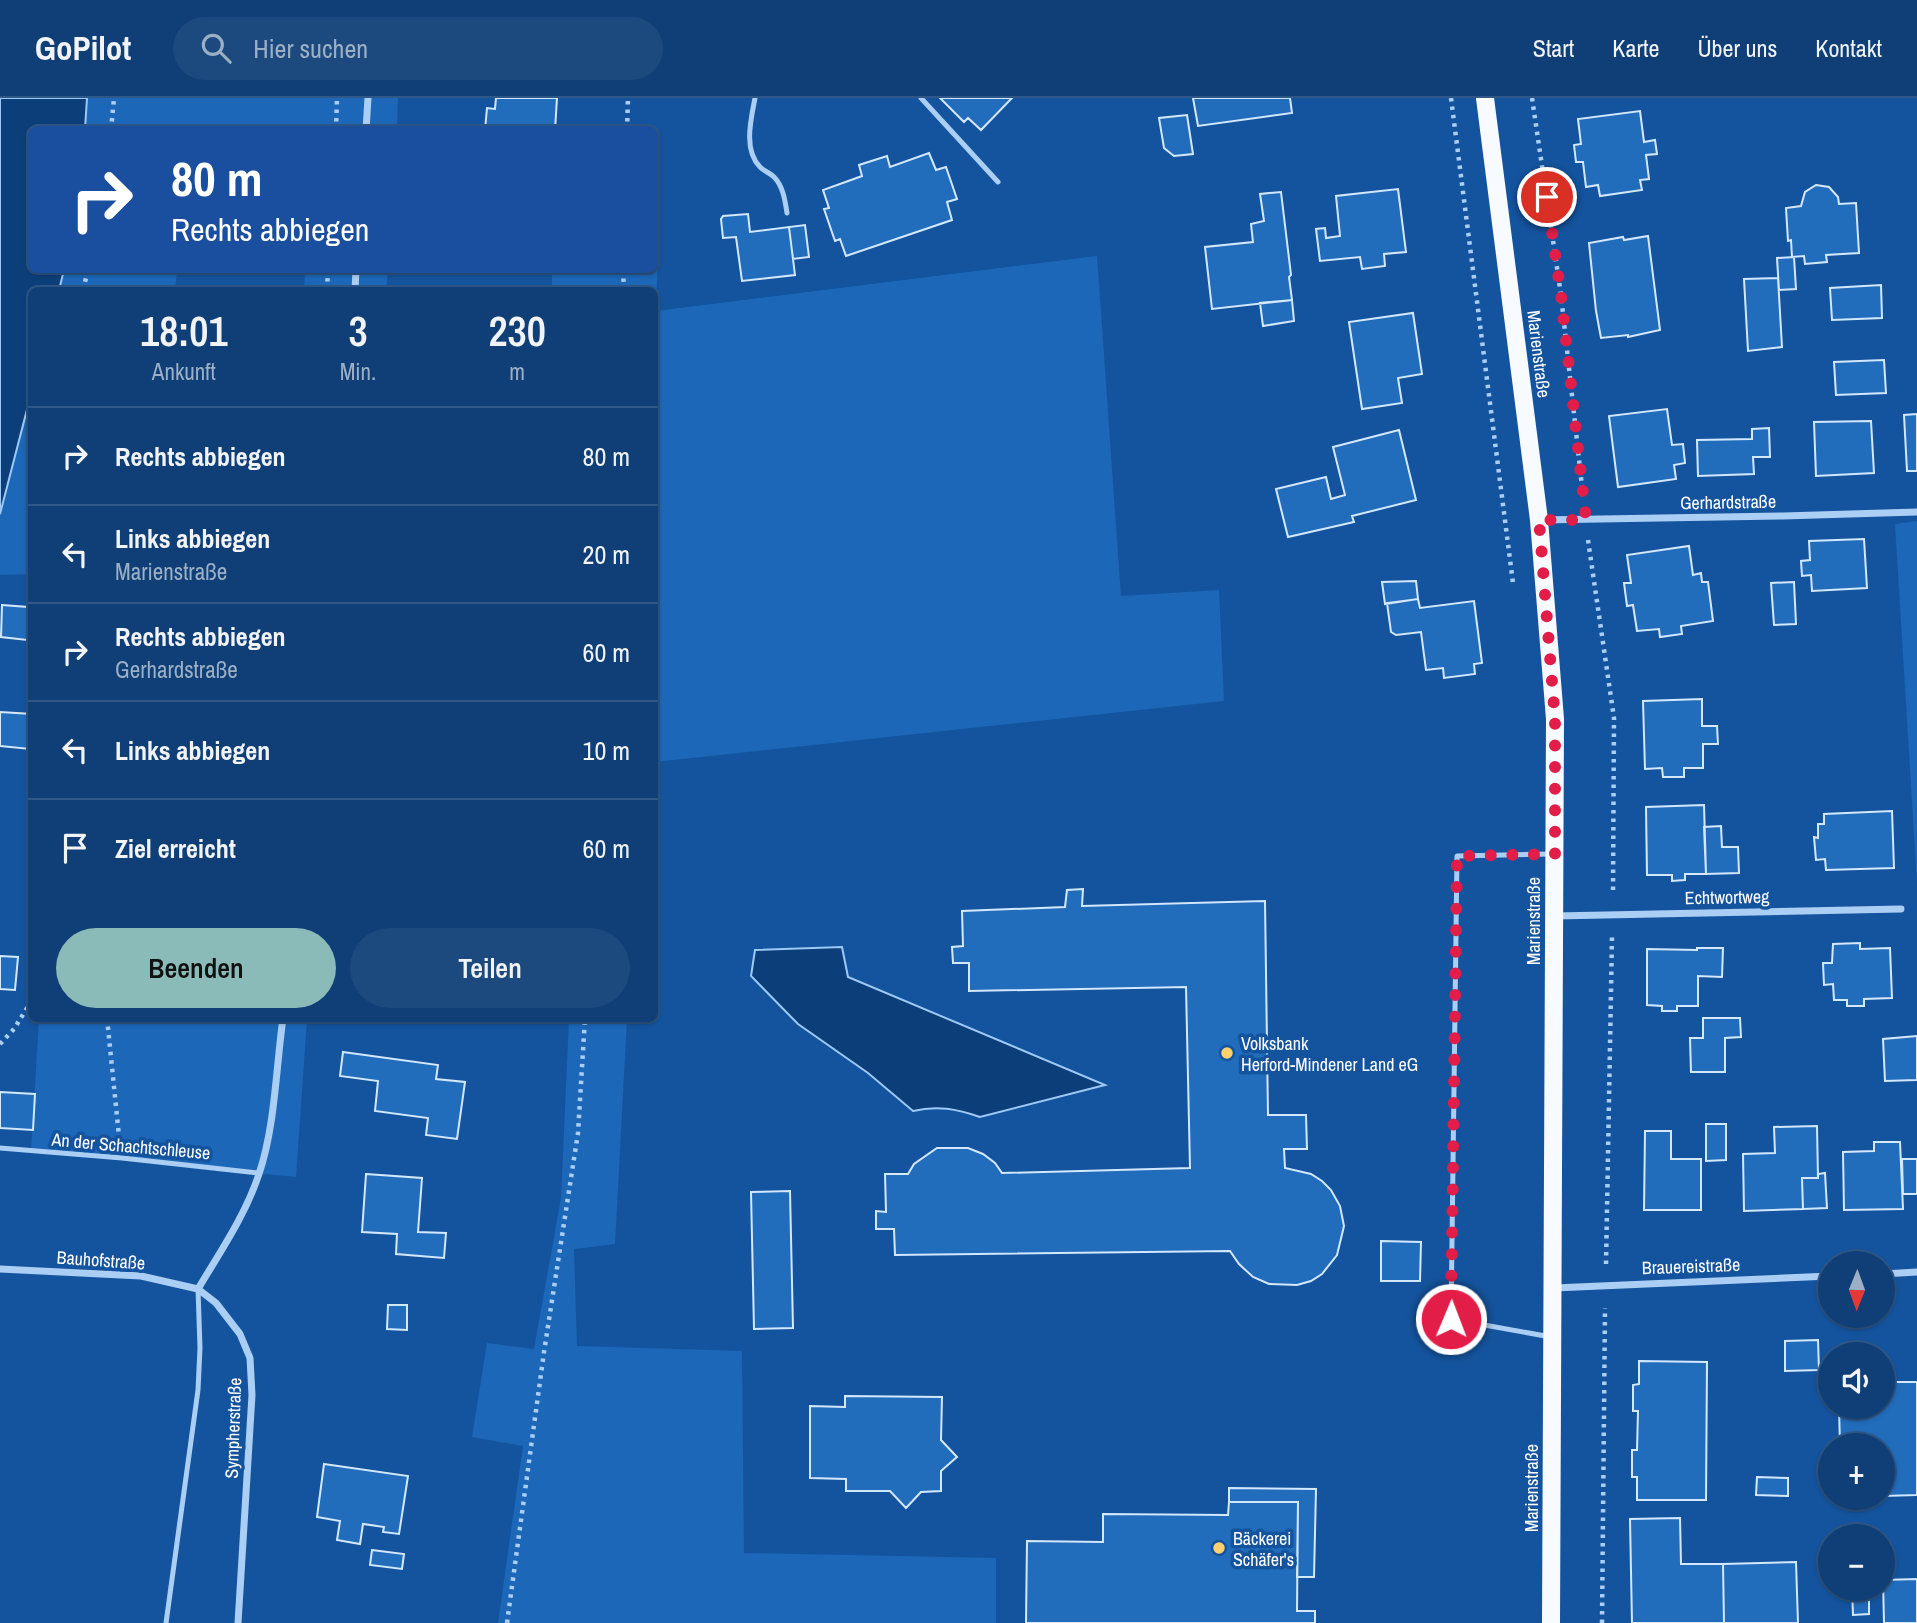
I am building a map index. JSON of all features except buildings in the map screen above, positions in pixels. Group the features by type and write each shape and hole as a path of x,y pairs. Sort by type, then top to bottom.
{"main road":[{"name":"Marienstraße","path":"1485,98 1539,520 1555,719 1551,1623"}],"street":[{"path":"366,126 368,98"},
{"name":"Gerhardstraße","path":"1539,520 1917,512"},
{"name":"Echtwortweg","path":"1554,916 1901,909"},
{"path":"198,1289 243,1215 259,1173 268,1132 282,1022"},
{"name":"Bauhofstraße","path":"0,1269 141,1276 198,1289"},
{"path":"1895,1273 1917,1272"},
{"name":"Brauereistraße","path":"1553,1289 1818,1277"},
{"name":"Sympherstraße","path":"198,1289 216,1303 240,1334 250,1357 253,1395 238,1623"}],"lane":[{"path":"755,98 750,122 750,144 760,167 779,182 787,212"},
{"path":"921,98 998,182"},
{"path":"1553,1337 1451,1319 1457,856 1555,854"},
{"name":"An der Schachtschleuse","path":"0,1148 259,1173"},
{"path":"166,1623 198,1390 198,1289"}],"path":[{"path":"111,126 114,98"},
{"path":"336,126 337,98"},
{"path":"627,126 628,98"},
{"path":"1532,98 1561,295 1586,520 1614,718 1602,1623"},
{"path":"0,1044 28,1006"},
{"path":"107,1022 122,1158"},
{"path":"508,1623 544,1352 578,1133 585,1022"}],"shaded area":[{"path":"0,98 87,98 85,126 28,126 28,273 63,273 60,287 28,287 28,406 0,514"},
{"path":"87,98 398,98 397,126 85,126"},
{"path":"1097,256 1121,596 1219,590 1224,701 658,762 658,311"},
{"path":"63,273 177,273 175,287 60,287"},
{"path":"305,273 388,273 386,287 304,287"},
{"path":"552,273 657,273 657,287 552,287"},
{"path":"28,406 28,574 0,575 0,514"},
{"path":"1917,521 1917,883 1895,524"},
{"path":"842,947 848,977 1105,1085 980,1117 947,1109 913,1111 868,1073 798,1024 751,976 755,950"},
{"path":"39,1022 307,1022 296,1177 31,1151"},
{"path":"569,1022 627,1022 615,1244 574,1249 577,1346 742,1351 744,1553 996,1558 996,1623 498,1623 523,1446 472,1437 487,1343 534,1349 561,1198"}],"place":[{"name":"Volksbank Herford-Mindener Land eG","path":"1227,1053"},
{"name":"Bäckerei Schäfer's","path":"1219,1548"}],"route":[{"path":"1451,1319 1457,856 1555,854 1555,719 1539,520 1586,520 1561,295 1547,197"}]}
